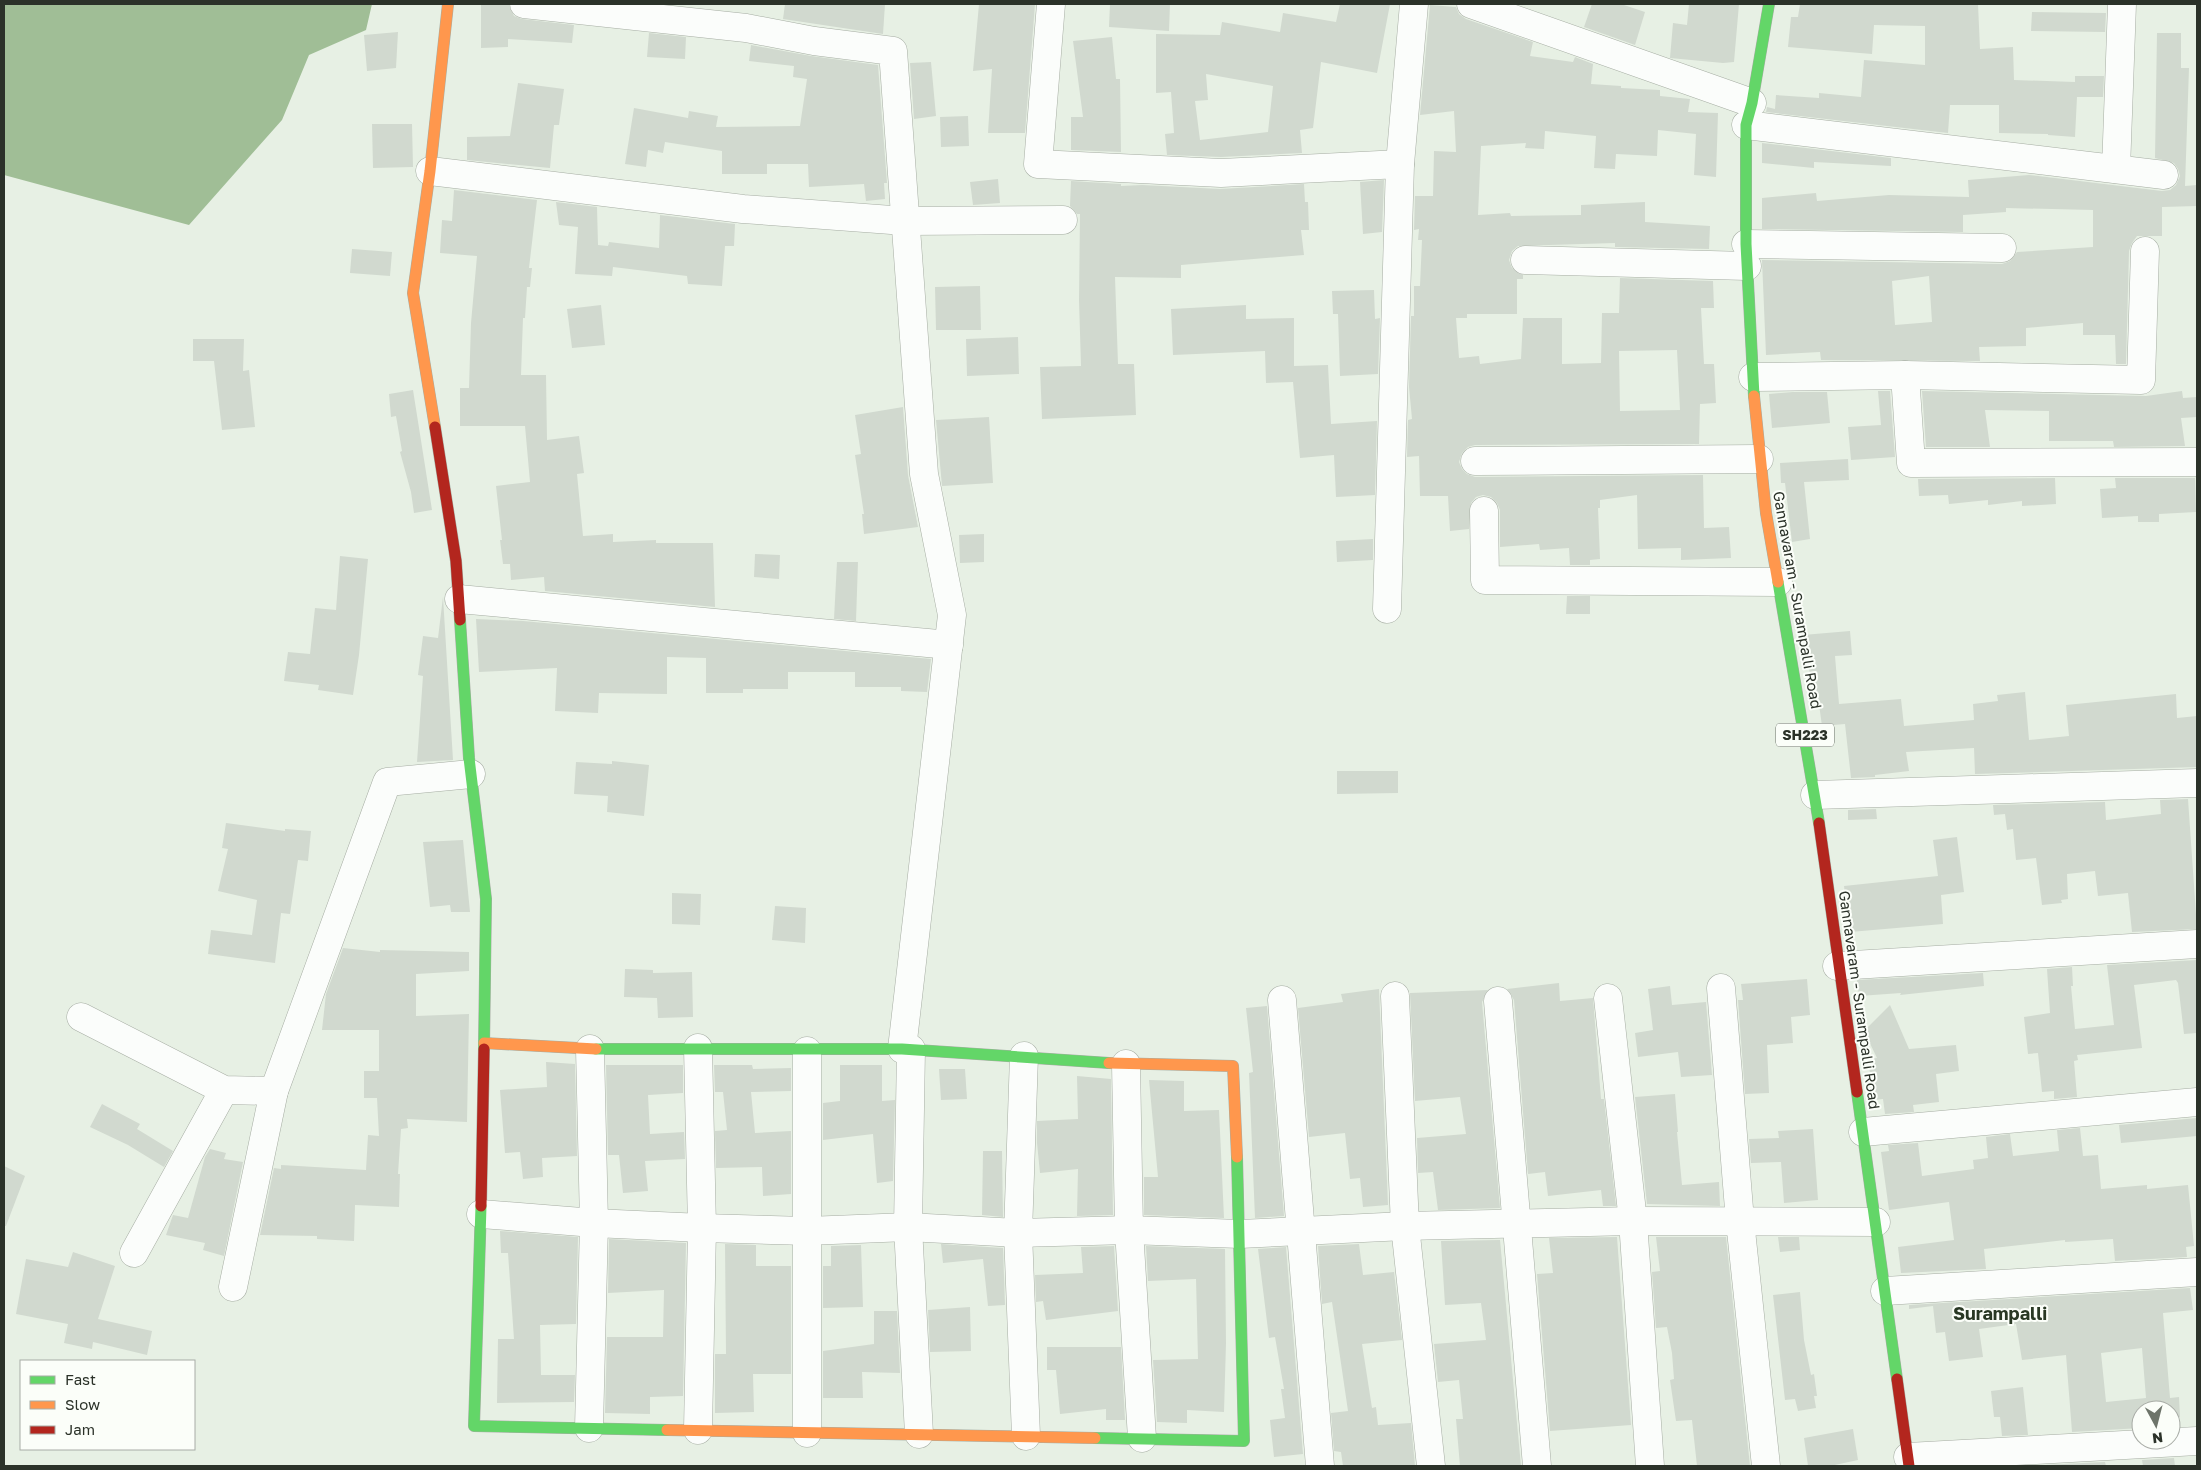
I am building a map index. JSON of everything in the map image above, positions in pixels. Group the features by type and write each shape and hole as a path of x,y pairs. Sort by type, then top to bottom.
{"street":[{"path":"448,4 430,171 413,293 456,561 471,774 486,900 481,1214 474,1426 1244,1440 1240,1234 1233,1066 1126,1064 907,1049 807,1051 698,1048 590,1049 484,1043"},
{"path":"524,4 746,28 893,51 924,474 952,616 907,1049 908,1227 919,1434"},
{"path":"1051,4 1038,164 1221,173 1400,164"},
{"path":"1386,609 1400,164 1414,4"},
{"path":"1471,4 1749,114 2164,175"},
{"name":"Gannavaram - Surampalli Road","path":"1768,4 1749,114 1746,255 1751,366 1759,459 1778,582 1815,794 1837,966 1876,1222 1908,1462"},
{"path":"2116,169 2122,4"},
{"path":"430,171 742,209 905,221 1063,220"},
{"path":"1525,260 2002,248"},
{"path":"1753,377 1905,375 2140,380 2145,251"},
{"path":"1905,375 1911,463 2197,462"},
{"path":"1474,461 1759,459"},
{"path":"1484,511 1485,580 1778,582"},
{"path":"459,599 949,645"},
{"path":"233,1286 274,1090 387,782 471,774"},
{"path":"1815,794 2197,783"},
{"path":"1837,966 2197,944"},
{"path":"1721,988 1740,1221 1766,1466"},
{"path":"1395,996 1405,1226 1431,1466"},
{"path":"1608,998 1633,1222 1650,1466"},
{"path":"1282,1000 1320,1466"},
{"path":"1498,1001 1518,1225 1536,1466"},
{"path":"81,1017 224,1090 274,1090"},
{"path":"698,1048 702,1228 698,1430"},
{"path":"589,1428 594,1223 590,1049"},
{"path":"807,1051 807,1432"},
{"path":"1024,1056 1018,1233 1026,1436"},
{"path":"1126,1064 1129,1230 1142,1438"},
{"path":"134,1253 224,1090"},
{"path":"1863,1132 2197,1102"},
{"path":"481,1214 594,1223 702,1228 807,1231 908,1227 1018,1233 1129,1230 1240,1234 1405,1226 1740,1221 1876,1222"},
{"path":"1885,1291 2197,1272"},
{"path":"1908,1462 2197,1441"}],"shaded area":[{"path":"4,4 372,4 366,30 309,55 282,120 189,225 4,175"}],"building":[{"path":"785,4 885,4 883,34 783,19"},
{"path":"979,4 1035,4 1025,133 988,133 992,69 973,71"},
{"path":"1110,4 1170,4 1169,31 1109,27"},
{"path":"1340,4 1390,4 1377,73 1321,62 1313,128 1300,130 1302,153 1221,157 1167,155 1165,134 1174,133 1171,92 1156,93 1156,34 1220,35 1222,22 1280,32 1283,13 1336,22","holes":["1206,74 1273,86 1268,132 1200,140 1195,101 1208,100"]},
{"path":"1592,4 1621,4 1645,12 1635,45 1584,27"},
{"path":"1689,4 1739,4 1734,62 1723,63 1670,58 1673,23 1687,25"},
{"path":"1800,4 1978,4 1980,49 2013,47 2014,80 2075,82 2075,76 2104,76 2103,97 2077,97 2075,137 2048,134 1999,133 1999,105 1950,105 1948,133 1766,112 1767,107 1775,109 1776,95 1819,98 1819,93 1861,97 1864,60 1925,65 1925,26 1874,25 1872,54 1788,47 1791,17 1798,17"},
{"path":"481,5 509,5 514,16 522,19 574,25 572,43 508,39 508,47 481,48"},
{"path":"1430,5 1456,7 1459,14 1466,19 1533,42 1530,56 1573,62 1575,57 1593,64 1591,84 1660,90 1660,96 1690,99 1688,112 1718,113 1716,177 1694,175 1696,134 1658,130 1657,156 1616,154 1615,169 1594,168 1596,136 1545,131 1544,149 1525,148 1526,143 1481,146 1478,215 1510,213 1511,216 1581,215 1581,205 1645,202 1645,222 1710,226 1709,249 1615,247 1615,243 1518,246 1512,251 1509,260 1512,268 1523,275 1523,279 1517,279 1517,314 1467,314 1467,318 1456,318 1459,358 1479,356 1480,364 1521,359 1523,318 1562,318 1562,364 1601,363 1602,313 1619,313 1620,278 1713,281 1714,308 1701,308 1704,364 1714,364 1716,403 1700,404 1699,444 1475,445 1468,447 1462,453 1459,462 1467,474 1475,477 1703,475 1704,528 1729,527 1731,558 1681,560 1681,548 1638,549 1637,495 1600,500 1600,508 1598,508 1600,559 1590,560 1590,565 1570,565 1569,548 1540,550 1539,544 1500,547 1500,510 1497,503 1491,497 1483,495 1476,497 1471,503 1469,529 1450,531 1448,496 1420,496 1419,456 1407,457 1408,420 1412,419 1409,387 1411,316 1414,316 1414,286 1420,286 1422,240 1418,240 1419,229 1414,230 1415,196 1433,196 1434,151 1456,152 1454,111 1420,115","holes":["1677,350 1680,410 1620,411 1619,351"]},
{"path":"2032,12 2106,13 2105,32 2031,31"},
{"path":"398,32 396,68 367,71 364,35"},
{"path":"649,33 686,37 685,59 647,57"},
{"path":"2157,33 2181,33 2181,68 2189,68 2185,186 2197,185 2197,206 2162,207 2162,236 2137,236 2132,243 2129,251 2126,364 2116,364 2115,335 2083,335 2083,323 2026,328 2026,346 1979,347 1980,361 1821,360 1820,352 1766,355 1762,260 2002,264 2010,261 2017,252 2093,247 2093,210 2006,208 2006,212 1963,215 1963,232 1762,229 1762,198 1816,193 1817,201 1889,195 1969,197 1968,180 2029,175 2162,191 2170,190 2176,185 2180,176 2178,169 2174,163 2155,158","holes":["1929,276 1932,322 1895,325 1892,281"]},
{"path":"1112,37 1116,79 1120,79 1121,152 1071,150 1071,117 1083,117 1073,41"},
{"path":"751,45 811,56 878,65 887,183 884,183 885,199 866,201 864,184 809,187 808,164 767,164 767,174 722,174 722,151 665,142 663,153 648,150 646,167 625,164 634,108 688,118 689,111 718,116 716,127 800,126 807,79 793,77 794,66 749,61"},
{"path":"931,62 936,116 914,119 910,63"},
{"path":"518,83 564,89 559,125 554,125 550,168 467,160 467,137 510,136"},
{"path":"968,116 969,146 941,147 940,117"},
{"path":"372,124 412,124 413,167 373,168"},
{"path":"1762,143 1891,158 1891,166 1814,162 1814,168 1762,163"},
{"path":"998,179 1000,203 973,205 970,182"},
{"path":"1384,180 1382,232 1363,234 1360,182"},
{"path":"1071,181 1121,184 1121,186 1142,185 1220,189 1304,184 1305,202 1308,202 1309,230 1301,230 1304,255 1181,265 1181,278 1115,277 1118,364 1134,364 1136,415 1042,419 1040,367 1081,366 1079,300 1080,214 1077,214 1070,206"},
{"path":"454,190 537,200 529,268 532,268 530,287 527,287 525,318 523,318 521,375 546,375 547,440 579,436 584,473 577,474 583,536 613,534 613,542 656,540 656,543 713,543 715,607 545,591 544,577 511,580 510,564 503,564 496,486 530,482 525,426 460,426 460,388 469,388 471,323 477,256 440,253 442,220 452,221"},
{"path":"556,202 597,207 598,245 608,246 609,242 659,248 660,215 735,224 734,246 725,246 722,286 688,284 687,276 613,267 612,276 575,274 578,227 559,225"},
{"path":"352,249 392,252 390,276 350,273"},
{"path":"980,286 981,330 936,330 935,287"},
{"path":"1374,290 1375,319 1380,318 1378,374 1340,376 1338,314 1333,314 1332,291"},
{"path":"601,305 605,345 572,348 567,309"},
{"path":"1246,305 1246,319 1294,318 1294,366 1328,365 1331,424 1377,421 1375,495 1336,497 1334,455 1300,458 1293,382 1266,383 1265,351 1173,355 1171,309"},
{"path":"1018,337 1019,374 967,376 966,339"},
{"path":"193,339 244,339 243,371 249,370 255,427 222,430 214,361 193,361"},
{"path":"413,390 432,510 414,513 411,492 400,452 402,451 396,416 391,417 389,394"},
{"path":"1878,391 1890,391 1895,457 1851,460 1848,427 1881,425"},
{"path":"1922,391 2146,396 2182,391 2183,398 2197,397 2197,417 2181,418 2185,446 2114,447 2113,441 2049,441 2049,411 1985,410 1990,447 1926,447"},
{"path":"1827,392 1830,423 1772,428 1769,394"},
{"path":"903,407 908,475 918,527 864,534 862,514 864,514 855,455 861,454 855,415"},
{"path":"989,417 993,483 942,486 936,420"},
{"path":"1848,459 1849,480 1804,482 1810,539 1792,542 1785,483 1781,483 1780,463"},
{"path":"2055,478 2056,504 2022,506 2022,501 1988,505 1988,500 1949,504 1948,495 1919,496 1918,479"},
{"path":"2115,478 2195,478 2196,512 2159,514 2159,522 2138,522 2138,516 2102,518 2100,489 2116,488"},
{"path":"984,534 984,562 960,563 959,535"},
{"path":"1373,539 1373,560 1337,562 1336,541"},
{"path":"755,554 780,555 779,579 754,577"},
{"path":"340,556 368,559 359,655 353,695 318,690 319,685 284,681 288,652 310,654 315,608 336,610"},
{"path":"837,562 858,562 856,621 834,619"},
{"path":"1567,596 1590,596 1590,614 1566,614"},
{"path":"443,597 453,760 417,762 423,676 418,675 423,636 438,638"},
{"path":"476,619 523,621 931,659 927,692 901,691 901,687 855,687 855,672 788,672 788,689 743,689 743,693 706,693 706,658 667,657 667,694 599,693 598,713 555,711 557,668 479,672"},
{"path":"1850,631 1852,655 1835,656 1839,704 1901,699 1904,726 1974,720 1973,704 1998,701 1997,695 2025,692 2029,740 2069,736 2066,705 2176,694 2177,718 2197,716 2197,767 1975,774 1974,748 1906,752 1909,771 1875,775 1875,777 1851,778 1845,724 1822,726 1818,697 1814,697 1803,635"},
{"path":"612,761 649,765 644,816 607,812 608,796 574,794 576,762 612,764"},
{"path":"1337,771 1398,771 1398,793 1337,794"},
{"path":"2188,799 2197,929 2132,932 2128,893 2098,896 2095,871 2067,874 2068,899 2061,900 2062,903 2042,905 2036,858 2016,860 2013,829 2007,830 2005,814 1994,815 1993,805 2105,802 2106,820 2161,814 2160,800"},
{"path":"1876,809 1877,819 1848,820 1848,810"},
{"path":"226,823 285,831 285,829 311,831 308,861 298,860 290,914 281,913 275,963 208,954 211,930 252,935 257,900 218,891 228,849 222,848"},
{"path":"1957,837 1964,892 1941,895 1943,924 1850,932 1844,886 1938,876 1933,840"},
{"path":"463,840 470,912 451,912 450,905 430,907 423,842"},
{"path":"672,893 701,894 700,925 672,924"},
{"path":"775,906 806,908 805,943 772,940"},
{"path":"343,948 380,952 380,950 469,952 469,971 416,974 416,1016 469,1014 467,1122 407,1119 408,1128 401,1129 398,1174 400,1174 399,1207 355,1205 354,1241 317,1239 317,1236 260,1235 274,1168 281,1169 281,1165 366,1170 368,1135 379,1136 377,1098 364,1098 364,1071 379,1071 379,1030 322,1030 326,994"},
{"path":"2197,960 2197,1033 2184,1034 2178,983 2176,980 2134,985 2142,1048 2077,1055 2078,1060 2074,1061 2077,1097 2054,1099 2054,1091 2042,1092 2038,1053 2028,1054 2024,1017 2050,1013 2047,969 2072,967 2073,986 2071,986 2075,1029 2114,1025 2107,965"},
{"path":"625,969 653,970 653,973 692,972 693,1017 658,1018 657,998 624,997"},
{"path":"1983,973 1984,986 1900,995 1901,993 1859,996 1857,980"},
{"path":"1807,979 1810,1015 1791,1017 1793,1043 1767,1045 1769,1093 1745,1094 1738,1000 1743,1000 1741,984"},
{"path":"1559,983 1560,1001 1593,998 1601,1099 1604,1099 1616,1206 1603,1206 1601,1190 1548,1196 1545,1172 1528,1174 1514,1000 1507,989"},
{"path":"1670,986 1672,1005 1706,1002 1712,1075 1681,1077 1678,1052 1638,1057 1635,1033 1653,1030 1648,989"},
{"path":"1379,989 1388,1205 1363,1207 1360,1178 1350,1179 1345,1133 1309,1137 1298,1008 1343,1002 1341,994"},
{"path":"1488,990 1482,1002 1500,1208 1438,1210 1433,1172 1418,1173 1417,1138 1466,1134 1460,1097 1415,1101 1410,993"},
{"path":"1890,1005 1909,1049 1956,1045 1959,1071 1936,1074 1939,1102 1913,1105 1914,1112 1885,1114 1883,1099 1874,1100 1868,1059 1877,1058 1864,1031"},
{"path":"1267,1006 1284,1216 1255,1218 1249,1073 1253,1072 1246,1008"},
{"path":"546,1062 575,1064 577,1156 542,1158 543,1177 523,1179 520,1152 505,1153 500,1090 547,1087"},
{"path":"606,1065 683,1065 683,1093 648,1095 650,1134 684,1132 685,1159 645,1161 648,1191 623,1193 619,1155 608,1155"},
{"path":"714,1065 752,1065 753,1069 791,1068 791,1091 751,1092 755,1133 791,1131 791,1194 763,1196 762,1167 716,1168 715,1131 727,1130 723,1092 715,1092"},
{"path":"840,1065 882,1065 882,1101 895,1100 893,1181 877,1183 873,1134 823,1140 823,1103 840,1101"},
{"path":"939,1069 965,1069 967,1099 941,1100"},
{"path":"1077,1076 1111,1079 1113,1215 1077,1216 1078,1169 1040,1173 1037,1121 1078,1119"},
{"path":"1149,1080 1184,1081 1184,1111 1219,1110 1224,1218 1144,1215 1144,1177 1158,1177"},
{"path":"1675,1094 1682,1185 1719,1182 1720,1206 1647,1204 1635,1097"},
{"path":"102,1104 140,1124 137,1129 173,1151 164,1167 128,1145 90,1127"},
{"path":"2197,1118 2197,1136 2121,1143 2119,1125"},
{"path":"2080,1128 2083,1156 2098,1155 2101,1189 2147,1185 2147,1189 2188,1185 2194,1246 2186,1247 2187,1257 2115,1261 2113,1239 2065,1242 2065,1240 1984,1249 1986,1269 1901,1273 1898,1247 1954,1240 1949,1202 1889,1210 1881,1152 1889,1151 1888,1145 1918,1143 1922,1176 1974,1169 1973,1160 1988,1158 1986,1137 2010,1134 2013,1156 2059,1151 2057,1130"},
{"path":"1813,1129 1818,1200 1784,1203 1781,1162 1751,1163 1749,1139 1779,1138 1778,1131"},
{"path":"210,1149 226,1153 224,1159 243,1162 224,1256 203,1250 205,1243 166,1235 173,1215 188,1218 205,1157"},
{"path":"983,1151 1002,1151 1003,1217 982,1215"},
{"path":"4,1166 25,1176 6,1226 4,1226"},
{"path":"500,1231 578,1237 576,1324 540,1325 541,1375 575,1375 574,1402 497,1403 498,1339 514,1339 508,1253 501,1253"},
{"path":"1617,1237 1631,1425 1550,1431 1537,1274 1553,1273 1549,1238"},
{"path":"1656,1237 1726,1237 1750,1466 1697,1466 1692,1420 1676,1421 1670,1380 1674,1379 1672,1353 1667,1327 1656,1328 1652,1272 1660,1271"},
{"path":"1778,1237 1799,1237 1800,1250 1780,1252"},
{"path":"609,1239 686,1243 683,1396 650,1397 650,1414 605,1413 607,1337 663,1337 664,1290 608,1293"},
{"path":"1500,1240 1521,1466 1460,1466 1456,1419 1463,1419 1459,1380 1438,1382 1434,1344 1486,1340 1481,1303 1445,1305 1441,1241"},
{"path":"725,1244 756,1245 756,1266 791,1266 791,1374 753,1374 754,1412 715,1413 715,1354 726,1354"},
{"path":"941,1244 1003,1248 1005,1305 988,1306 983,1259 943,1263"},
{"path":"1359,1244 1363,1275 1394,1272 1402,1340 1362,1344 1372,1408 1376,1407 1378,1425 1411,1423 1415,1466 1343,1466 1341,1452 1334,1451 1331,1413 1348,1411 1332,1302 1322,1304 1318,1246"},
{"path":"861,1245 863,1307 823,1308 823,1266 831,1266 831,1246"},
{"path":"1114,1246 1118,1311 1046,1320 1043,1301 1036,1302 1035,1275 1083,1273 1081,1247"},
{"path":"1146,1246 1225,1249 1226,1343 1224,1412 1187,1410 1187,1423 1157,1422 1153,1360 1198,1359 1196,1279 1148,1281"},
{"path":"1286,1247 1303,1454 1274,1457 1270,1420 1285,1418 1281,1389 1284,1389 1275,1337 1269,1338 1258,1249"},
{"path":"73,1252 115,1266 98,1319 152,1331 147,1355 93,1342 92,1349 64,1343 68,1324 16,1314 26,1259 68,1267"},
{"path":"2190,1288 2193,1310 2163,1313 2170,1398 2179,1397 2179,1400 2131,1400 2131,1429 2072,1432 2066,1355 2022,1360 2016,1324 1979,1329 1983,1357 1949,1361 1945,1332 1936,1333 1933,1306 1909,1309 1909,1305","holes":["2142,1348 2146,1398 2106,1402 2101,1353"]},
{"path":"1800,1292 1804,1340 1811,1375 1814,1374 1817,1396 1814,1396 1816,1408 1798,1411 1795,1399 1785,1400 1773,1295"},
{"path":"970,1307 971,1351 930,1352 928,1310"},
{"path":"874,1311 897,1311 900,1373 862,1372 863,1398 823,1398 823,1351 874,1344"},
{"path":"1047,1347 1121,1347 1125,1420 1106,1420 1106,1409 1060,1414 1056,1370 1047,1370"},
{"path":"2023,1387 2028,1435 2002,1436 2000,1417 1994,1417 1991,1391"},
{"path":"1853,1429 1858,1460 1830,1466 1808,1466 1804,1438"},
{"path":"2174,1458 2175,1466 2143,1466 2142,1460"},
{"path":"2105,1462 2106,1466 2024,1466"}],"traffic: fast":[{"path":"1754,396 1746,244 1746,125 1752,103 1769,4"},
{"path":"1778,582 1819,823"},
{"path":"460,620 469,758 486,899 484,1049"},
{"path":"596,1049 902,1049 1109,1063"},
{"path":"1857,1092 1897,1379"},
{"path":"1095,1438 1244,1441 1237,1157"},
{"path":"481,1206 474,1426 667,1430"}],"traffic: slow":[{"path":"435,427 413,293 430,171 448,4"},
{"path":"1754,396 1766,513 1778,582"},
{"path":"484,1043 596,1049"},
{"path":"1109,1063 1233,1066 1237,1157"},
{"path":"667,1430 1095,1438"}],"traffic: jam":[{"path":"435,427 456,561 460,620"},
{"path":"1819,823 1857,1092"},
{"path":"481,1206 484,1049"},
{"path":"1897,1379 1909,1466"}],"district":[{"name":"Surampalli","path":"2000,1314"}]}
